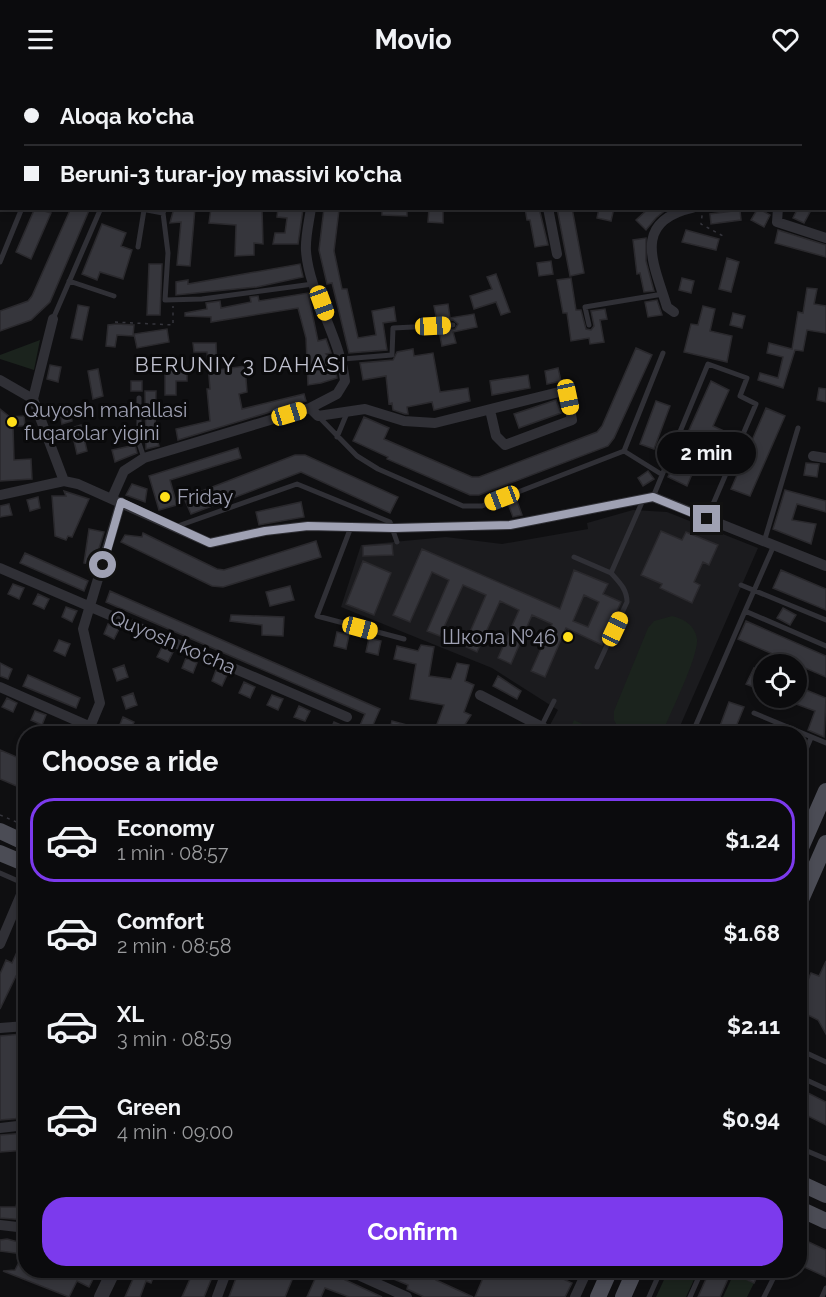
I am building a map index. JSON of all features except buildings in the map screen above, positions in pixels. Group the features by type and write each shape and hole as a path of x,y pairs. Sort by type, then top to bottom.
{"main road":[{"path":"807,834 826,791"},
{"path":"0,831 18,839"},
{"path":"807,868 826,843"},
{"path":"0,853 18,861"},
{"path":"807,1186 826,1195"},
{"path":"807,1212 826,1221"},
{"path":"598,1297 607,1278"},
{"path":"623,1297 631,1278"}],"street":[{"path":"311,210 306,250 315,284 343,359 345,381 337,394 314,412"},
{"path":"548,210 558,254"},
{"path":"674,312 667,308 650,245 653,231 676,212 684,210"},
{"path":"778,210 777,222 826,238"},
{"path":"53,320 33,399 64,481"},
{"path":"2,381 33,399"},
{"path":"91,726 100,703 83,629 91,607 124,471 144,458 314,412 371,410 404,421 428,424 490,411 559,392 568,397 572,420 505,445 496,436 490,411"},
{"path":"813,456 826,458"},
{"path":"0,495 64,481 117,500 210,543 265,531 308,526 394,528 510,525 649,498 826,566"},
{"name":"Quyosh ko'cha","path":"0,568 347,717"},
{"path":"0,687 81,726"},
{"path":"480,695 538,726"},
{"path":"0,944 18,901"},
{"path":"0,1028 18,1027"},
{"path":"0,1128 18,1126"},
{"path":"0,1225 18,1227"},
{"path":"101,1297 110,1278"},
{"path":"217,1297 224,1278"},
{"path":"365,1278 407,1297"},
{"path":"575,1297 580,1278"}],"lane":[{"path":"0,262 21,210"},
{"path":"53,320 100,210"},
{"path":"138,247 144,210 164,211 168,253 165,300 202,299 315,284"},
{"path":"69,281 114,296"},
{"path":"589,326 585,307 663,294"},
{"path":"343,359 392,355 393,328 453,325"},
{"path":"314,412 357,456 378,469 456,505 482,506 624,451 663,353"},
{"path":"611,573 661,474 708,364 747,378 740,396 756,404 707,519"},
{"path":"139,398 139,443 144,458"},
{"path":"337,436 348,411"},
{"path":"695,726 755,590 798,428"},
{"path":"624,451 661,474"},
{"path":"175,527 297,484 390,522 397,542"},
{"path":"351,527 317,616 404,639"},
{"path":"574,557 611,573 627,594 627,602 597,667"},
{"path":"741,585 826,620"},
{"path":"745,611 826,646"},
{"path":"546,726 554,701"},
{"path":"754,713 784,726"},
{"path":"807,736 826,743"},
{"path":"807,747 811,738"},
{"path":"0,873 18,881"},
{"path":"807,1053 826,1062"},
{"path":"807,1080 826,1089"},
{"path":"807,1151 826,1159"},
{"path":"649,1297 657,1278"},
{"path":"690,1297 698,1278"},
{"path":"764,1297 774,1278"},
{"path":"822,1297 826,1288"}],"path":[{"path":"703,210 701,224 723,236"},
{"path":"115,322 173,325 173,300"},
{"path":"0,814 18,822"}],"shaded area":[{"path":"40,340 34,370 0,359 0,355"},
{"name":"Школа №46","path":"633,510 667,512 758,548 680,726 550,726 558,710 492,668 341,607 361,545 446,537 502,544 588,529 587,523"},
{"path":"672,616 688,623 697,639 694,658 665,726 617,726 614,720 614,711 648,628 654,621"},
{"path":"574,720 587,726 571,726"},
{"path":"665,1278 695,1278 686,1297 656,1297"},
{"path":"732,1278 745,1278 754,1283 747,1297 723,1297"}],"place":[{"name":"Quyosh mahallasi fuqarolar yigini","path":"12,422"},
{"name":"Friday","path":"165,497"},
{"name":"Школа №46","path":"568,637"}],"district":[{"name":"BERUNIY 3 DAHASI","path":"241,364"}],"route":[{"path":"103,565 121,502 210,543 265,531 308,526 394,528 510,525 653,497 707,519"}]}
